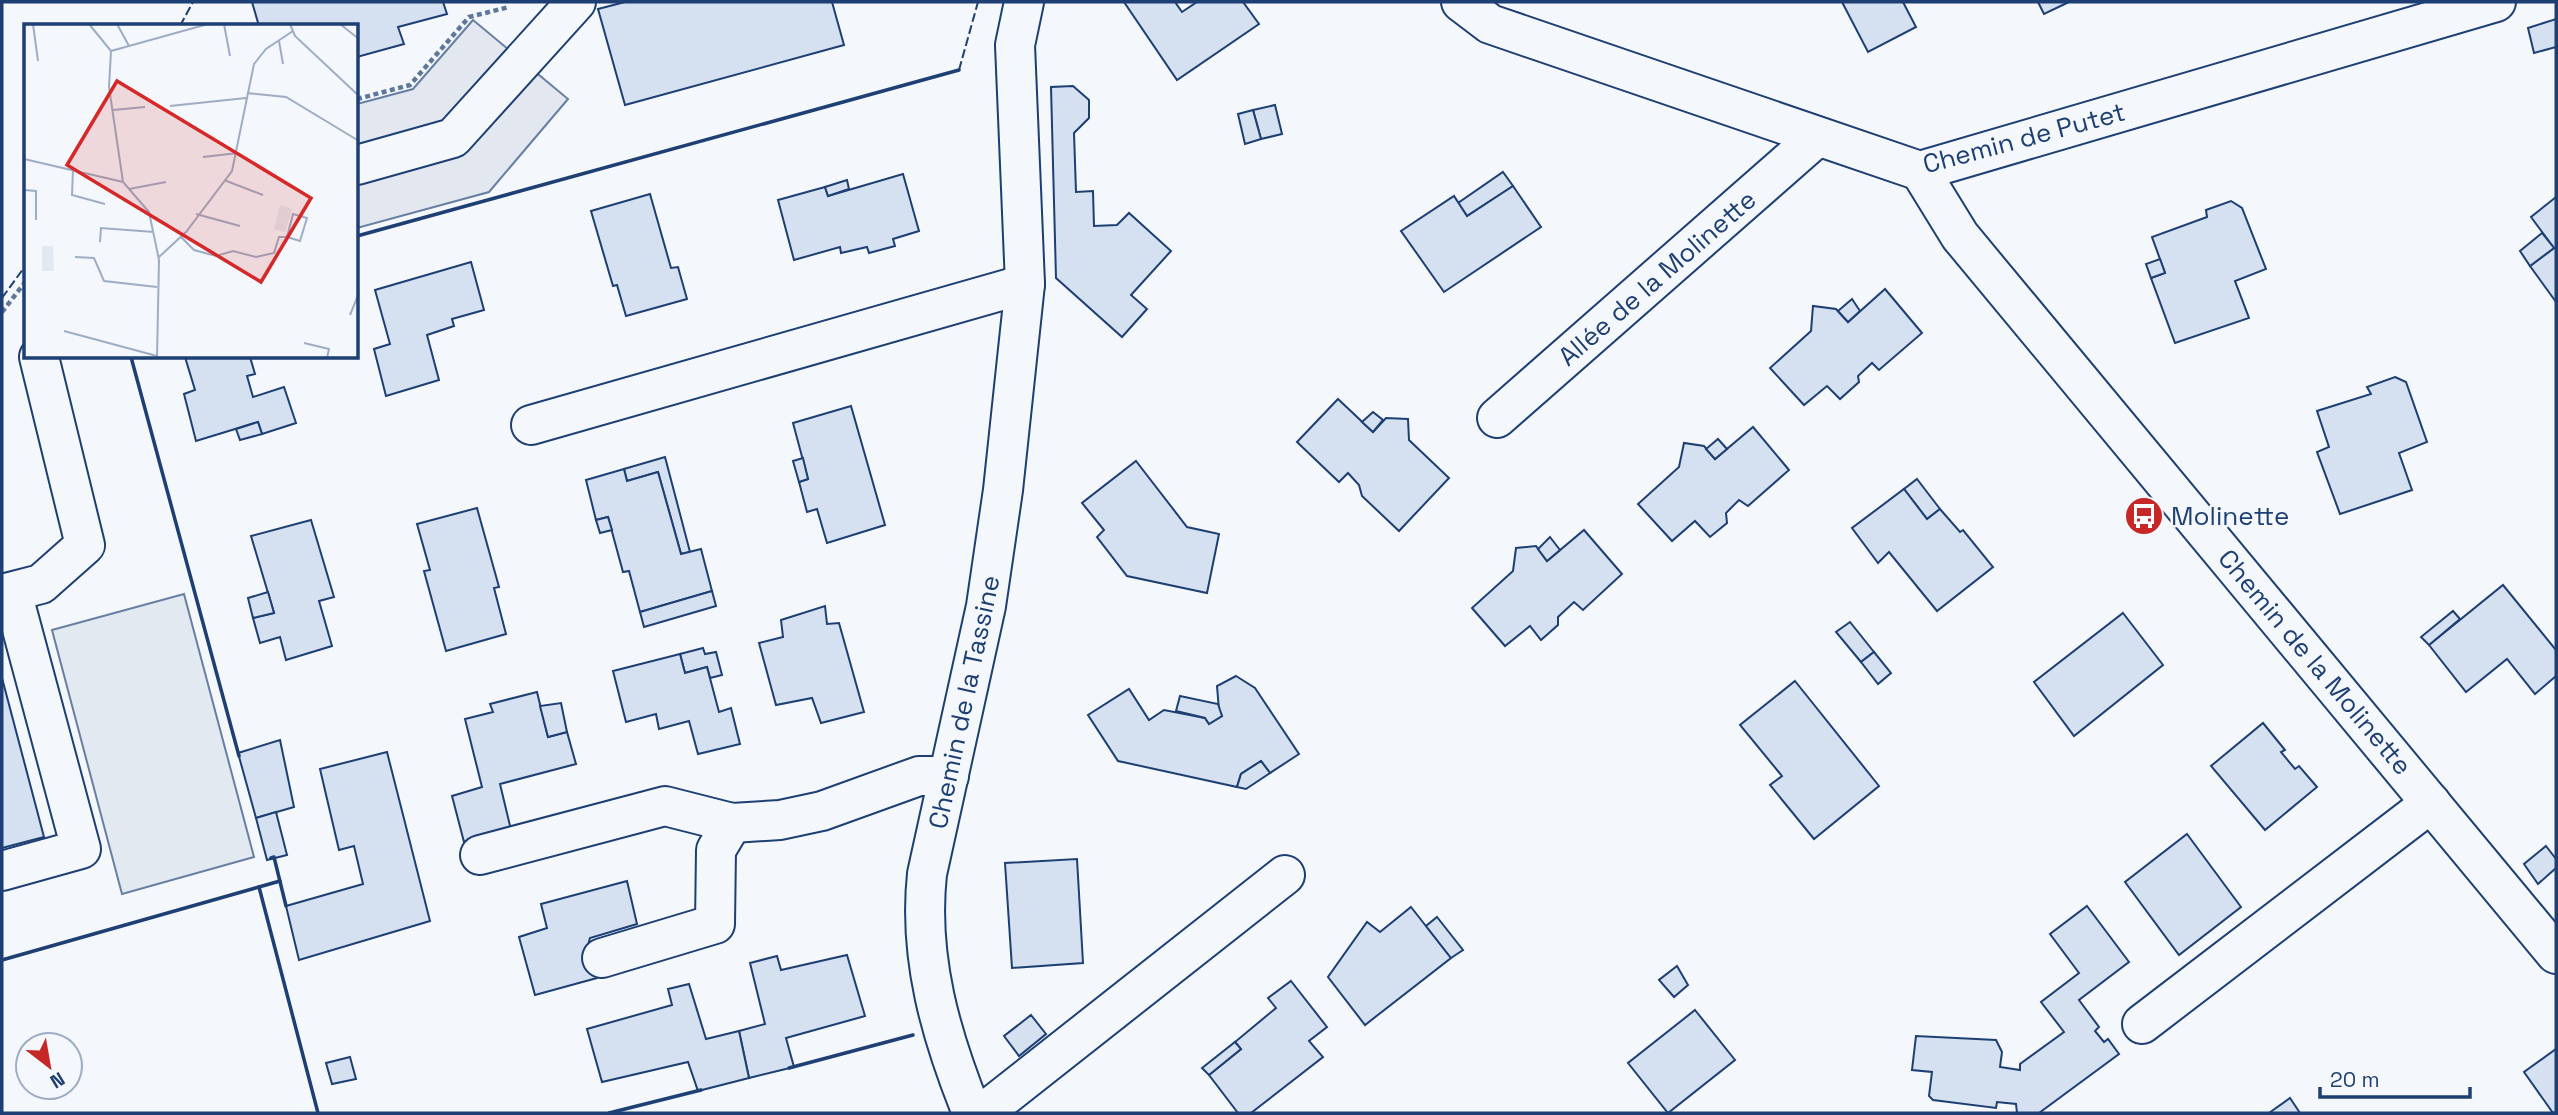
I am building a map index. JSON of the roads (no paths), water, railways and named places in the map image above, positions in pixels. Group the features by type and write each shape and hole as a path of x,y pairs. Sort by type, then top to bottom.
{"street":[{"path":"359,164 453,138 576,2"},
{"name":"Chemin de la Tassine","path":"972,1113 930,986 924,907 928,874 986,606 1003,490 1025,284 1015,45 1024,2"},
{"name":"Chemin de Putet","path":"1461,2 1490,24 1920,171 2483,4"},
{"name":"Allée de la Molinette","path":"1497,418 1817,137"},
{"name":"Chemin de la Molinette","path":"1920,171 1960,236 2556,954"},
{"path":"531,425 1025,284"},
{"path":"2,871 81,849 7,593 41,584 85,545 39,359"},
{"path":"480,855 665,806 732,823 780,820 822,811 919,776 949,776"},
{"path":"2142,1024 2431,803"},
{"path":"602,958 715,924 716,850 732,823"},
{"path":"983,1113 1285,875"}],"place":[{"name":"Molinette","path":"2144,516"}]}
